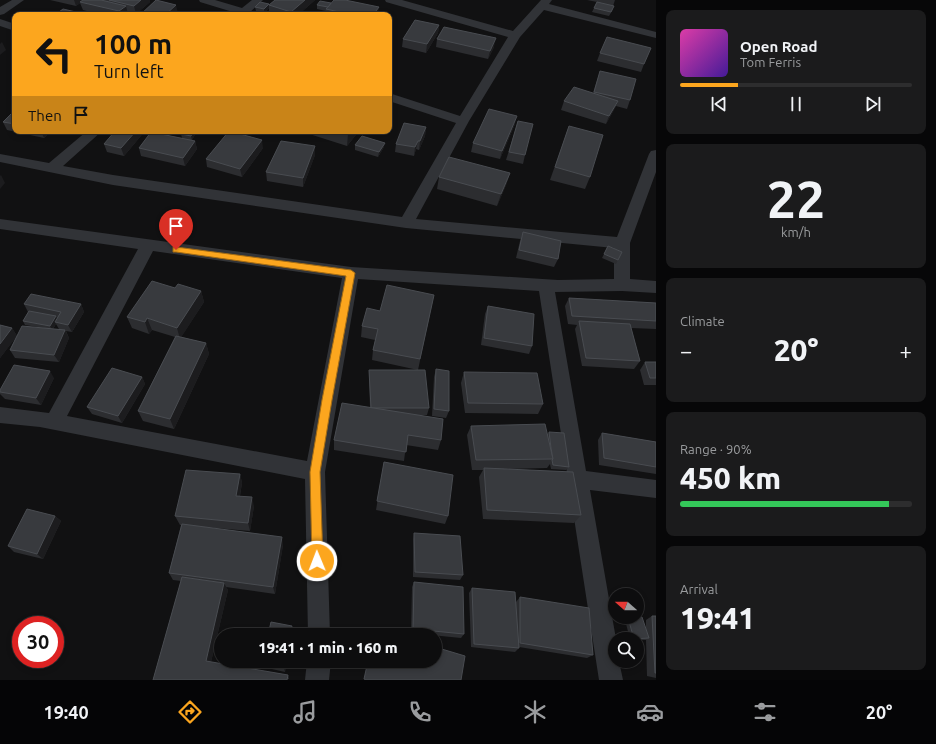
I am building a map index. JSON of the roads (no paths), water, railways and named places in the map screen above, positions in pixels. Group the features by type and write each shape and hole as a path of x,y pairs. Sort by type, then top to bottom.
{"street":[{"path":"0,12 19,0"},
{"path":"204,0 239,12"},
{"path":"243,12 258,0"},
{"path":"390,0 515,35"},
{"path":"406,223 463,121 515,35 545,3 656,35"},
{"path":"0,22 12,27"},
{"path":"392,98 463,121"},
{"path":"52,168 92,134"},
{"path":"622,285 622,243 656,154"},
{"path":"0,158 113,180 406,223 622,243"},
{"path":"0,224 351,273 546,285 622,285 656,287"},
{"path":"54,422 148,245"},
{"path":"319,628 315,472 351,273"},
{"path":"546,285 611,680"},
{"path":"0,415 54,422 315,472"},
{"path":"577,480 656,489"},
{"path":"317,680 318,668"}]}
